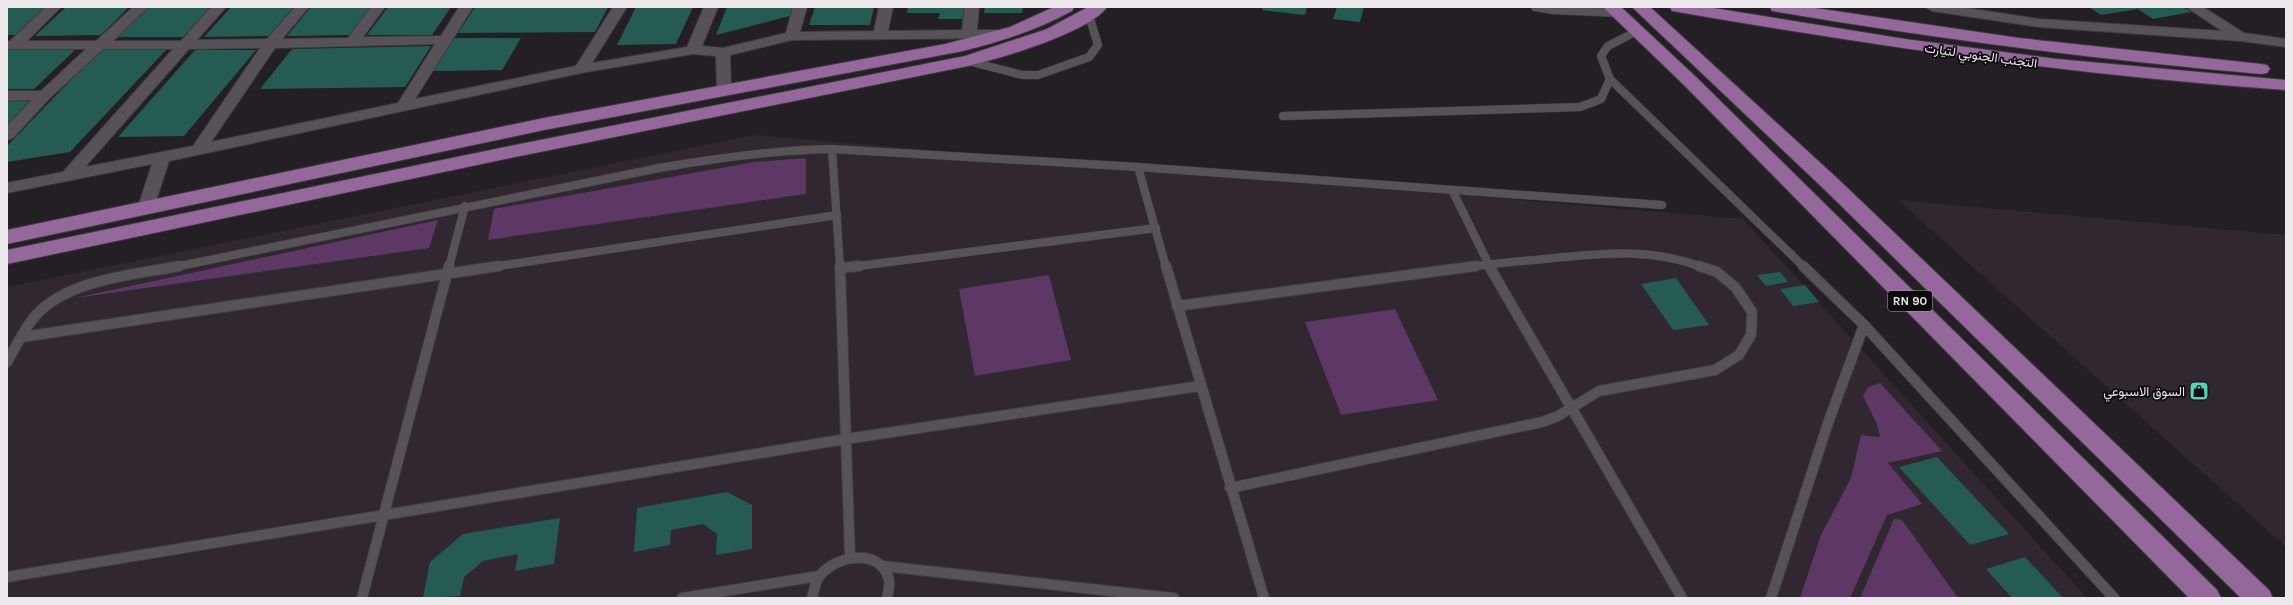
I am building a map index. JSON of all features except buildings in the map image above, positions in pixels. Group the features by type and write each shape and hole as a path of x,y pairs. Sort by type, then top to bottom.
{"highway":[{"path":"7,237 452,143 724,89 898,59 1009,34 1066,7"},
{"name":"RN 90","path":"1640,7 1831,184 2259,598"},
{"name":"التجنب الجنوبي لتيارت","path":"1678,7 1880,42 2011,60 2212,81 2286,85"},
{"name":"التجنب الجنوبي لتيارت","path":"1778,7 2042,47 2153,60 2286,71"},
{"name":"RN 90","path":"1615,10 1690,81 2207,598"},
{"path":"7,257 518,151 968,61 1026,44 1094,11"},
{"path":"1678,42 1674,22 1678,17 1725,16"}],"street":[{"path":"10,45 54,7"},
{"path":"7,135 45,95 141,7"},
{"path":"69,175 219,7"},
{"path":"199,148 271,44 302,7"},
{"path":"352,42 378,7"},
{"path":"404,105 466,7"},
{"path":"582,69 620,7"},
{"path":"693,50 711,7"},
{"path":"792,36 800,7"},
{"path":"880,34 886,7"},
{"path":"969,34 972,7"},
{"path":"1932,7 2039,23 2241,37 2286,43"},
{"path":"2193,7 2241,37"},
{"path":"7,188 582,69 693,50 723,52 792,36 1009,34"},
{"path":"10,45 184,45 445,40"},
{"path":"723,52 724,89"},
{"path":"7,96 45,95"},
{"path":"146,207 162,157"}],"lane":[{"path":"1535,7 1553,10 1615,10"},
{"path":"968,61 1022,75 1038,75 1089,57 1098,45 1094,11"},
{"path":"1637,31 1608,46 1601,56 1610,79 1864,325 2114,598"},
{"path":"1283,116 1580,107 1601,99 1610,79"},
{"path":"7,362 32,319 43,306 60,295 82,286 465,206 747,153 792,149 832,149 1138,167 1452,192 1662,205"},
{"path":"832,149 840,268 850,557"},
{"path":"1138,167 1200,386 1264,598"},
{"path":"1452,192 1488,264 1682,598"},
{"path":"362,598 465,206"},
{"path":"22,337 836,215"},
{"path":"840,268 1156,228"},
{"path":"1177,306 1488,264 1603,253 1654,255 1686,261 1717,272 1736,288 1752,312 1751,335 1739,355 1715,370 1599,392 1584,398 1559,416 1542,422 1230,488"},
{"path":"1771,598 1828,423 1864,325"},
{"path":"7,577 846,439 1200,386"},
{"path":"812,598 813,587 819,576 827,567 850,557 862,557 874,560 882,566 890,581 887,598"},
{"path":"882,566 1174,598"},
{"path":"682,598 819,576"}],"shaded area":[{"path":"754,135 1743,219 2087,598 7,598 7,287"},
{"path":"806,158 806,194 488,240 494,209 754,162"},
{"name":"السوق الاسبوعي","path":"1898,200 2286,235 2286,547"},
{"path":"438,220 429,248 75,298"},
{"path":"1049,275 1071,360 975,376 959,289"},
{"path":"1395,309 1438,400 1341,415 1305,322"},
{"path":"1880,383 1942,451 1888,463 1922,504 1887,515 1850,598 1800,598 1821,535 1851,478 1861,435 1880,437 1877,424 1863,396 1868,387"},
{"path":"1894,519 1902,520 1958,598 1860,598"}],"place":[{"name":"السوق الاسبوعي","path":"2199,391"}]}
